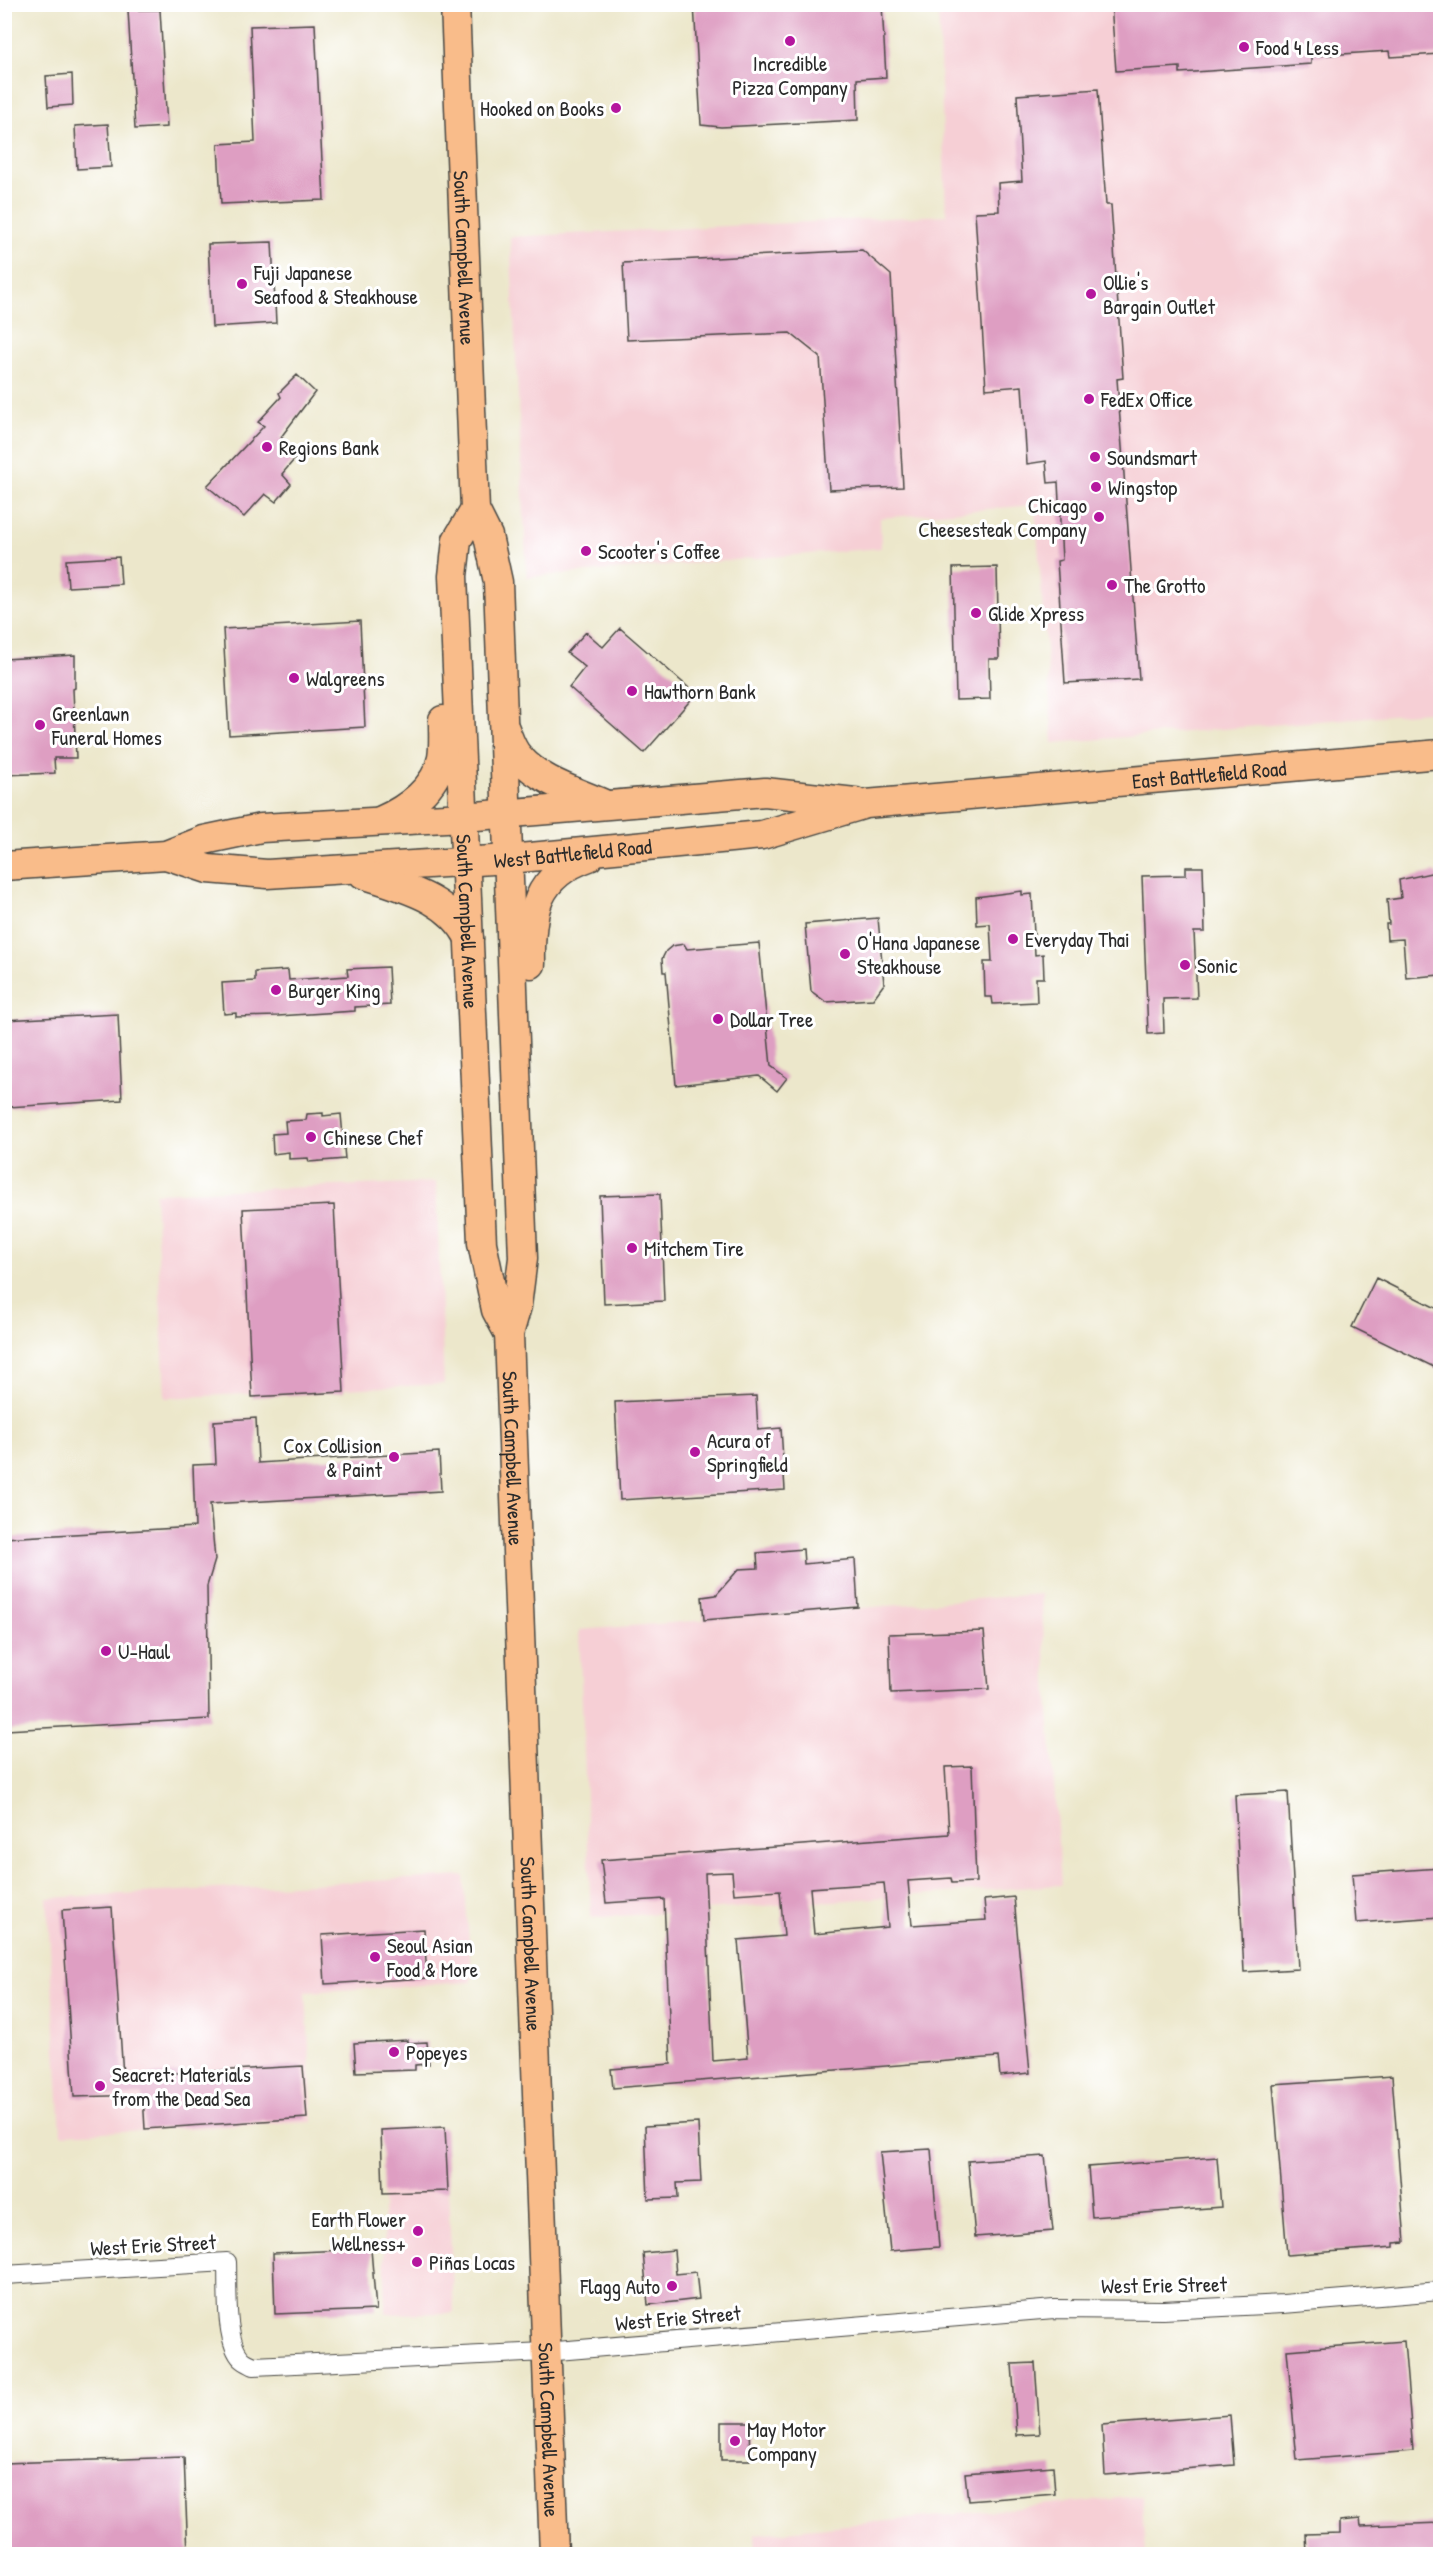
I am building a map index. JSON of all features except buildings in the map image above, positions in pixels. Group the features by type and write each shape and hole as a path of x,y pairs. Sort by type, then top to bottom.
{"main road":[{"name":"South Campbell Avenue","path":"455,4 475,510 488,536 498,582 509,859 523,1258 517,1306 509,1334 554,2554"},
{"name":"South Campbell Avenue","path":"475,510 456,540 453,576 482,1243 496,1310 509,1334"},
{"path":"380,822 403,811 415,800 431,781 442,760 444,634 454,599"},
{"path":"503,726 512,747 528,766 556,783 607,805"},
{"name":"East Battlefield Road","path":"979,795 1440,754"},
{"name":"West Battlefield Road","path":"4,867 166,855 204,840 261,828 506,814 765,792 866,804 979,795"},
{"name":"West Battlefield Road","path":"166,855 208,869 255,873 509,859 762,835 866,804"},
{"path":"518,1124 532,1054 530,933 536,905 560,869 608,850"},
{"path":"350,869 426,895 456,916 469,938"}],"street":[{"name":"West Erie Street","path":"4,2275 226,2262 230,2326 234,2344 241,2358 254,2366 545,2352 1054,2309 1163,2310 1283,2304 1440,2291"}],"shaded area":[{"path":"938,5 1440,5 1440,711 1053,743 1035,505 880,518 881,548 527,577 510,237 946,215"},
{"path":"436,1182 444,1384 165,1398 155,1193"},
{"path":"1041,1594 1061,1885 591,1918 579,1630"},
{"path":"464,1876 472,1982 306,1992 313,2122 61,2134 47,1898"},
{"path":"445,2127 454,2313 386,2314 381,2130"},
{"path":"1142,2496 1145,2554 756,2554 755,2534"}],"place":[{"name":"Incredible Pizza Company","path":"790,41"},
{"name":"Food 4 Less","path":"1244,47"},
{"name":"Hooked on Books","path":"616,108"},
{"name":"Fuji Japanese Seafood & Steakhouse","path":"242,284"},
{"name":"Ollie's Bargain Outlet","path":"1091,294"},
{"name":"FedEx Office","path":"1089,399"},
{"name":"Regions Bank","path":"267,447"},
{"name":"Soundsmart","path":"1095,457"},
{"name":"Wingstop","path":"1096,487"},
{"name":"Chicago Cheesesteak Company","path":"1099,517"},
{"name":"Scooter's Coffee","path":"586,551"},
{"name":"The Grotto","path":"1112,585"},
{"name":"Glide Xpress","path":"976,613"},
{"name":"Walgreens","path":"294,678"},
{"name":"Hawthorn Bank","path":"632,691"},
{"name":"Greenlawn Funeral Homes","path":"40,725"},
{"name":"Everyday Thai","path":"1013,939"},
{"name":"O'Hana Japanese Steakhouse","path":"845,954"},
{"name":"Sonic","path":"1185,965"},
{"name":"Burger King","path":"276,990"},
{"name":"Dollar Tree","path":"718,1019"},
{"name":"Chinese Chef","path":"311,1137"},
{"name":"Mitchem Tire","path":"632,1248"},
{"name":"Acura of Springfield","path":"695,1452"},
{"name":"Cox Collision & Paint","path":"394,1457"},
{"name":"U-Haul","path":"106,1651"},
{"name":"Seoul Asian Food & More","path":"375,1957"},
{"name":"Popeyes","path":"394,2052"},
{"name":"Seacret: Materials from the Dead Sea","path":"100,2086"},
{"name":"Earth Flower Wellness+","path":"418,2231"},
{"name":"Piñas Locas","path":"417,2262"},
{"name":"Flagg Auto","path":"672,2286"},
{"name":"May Motor Company","path":"735,2441"}]}
